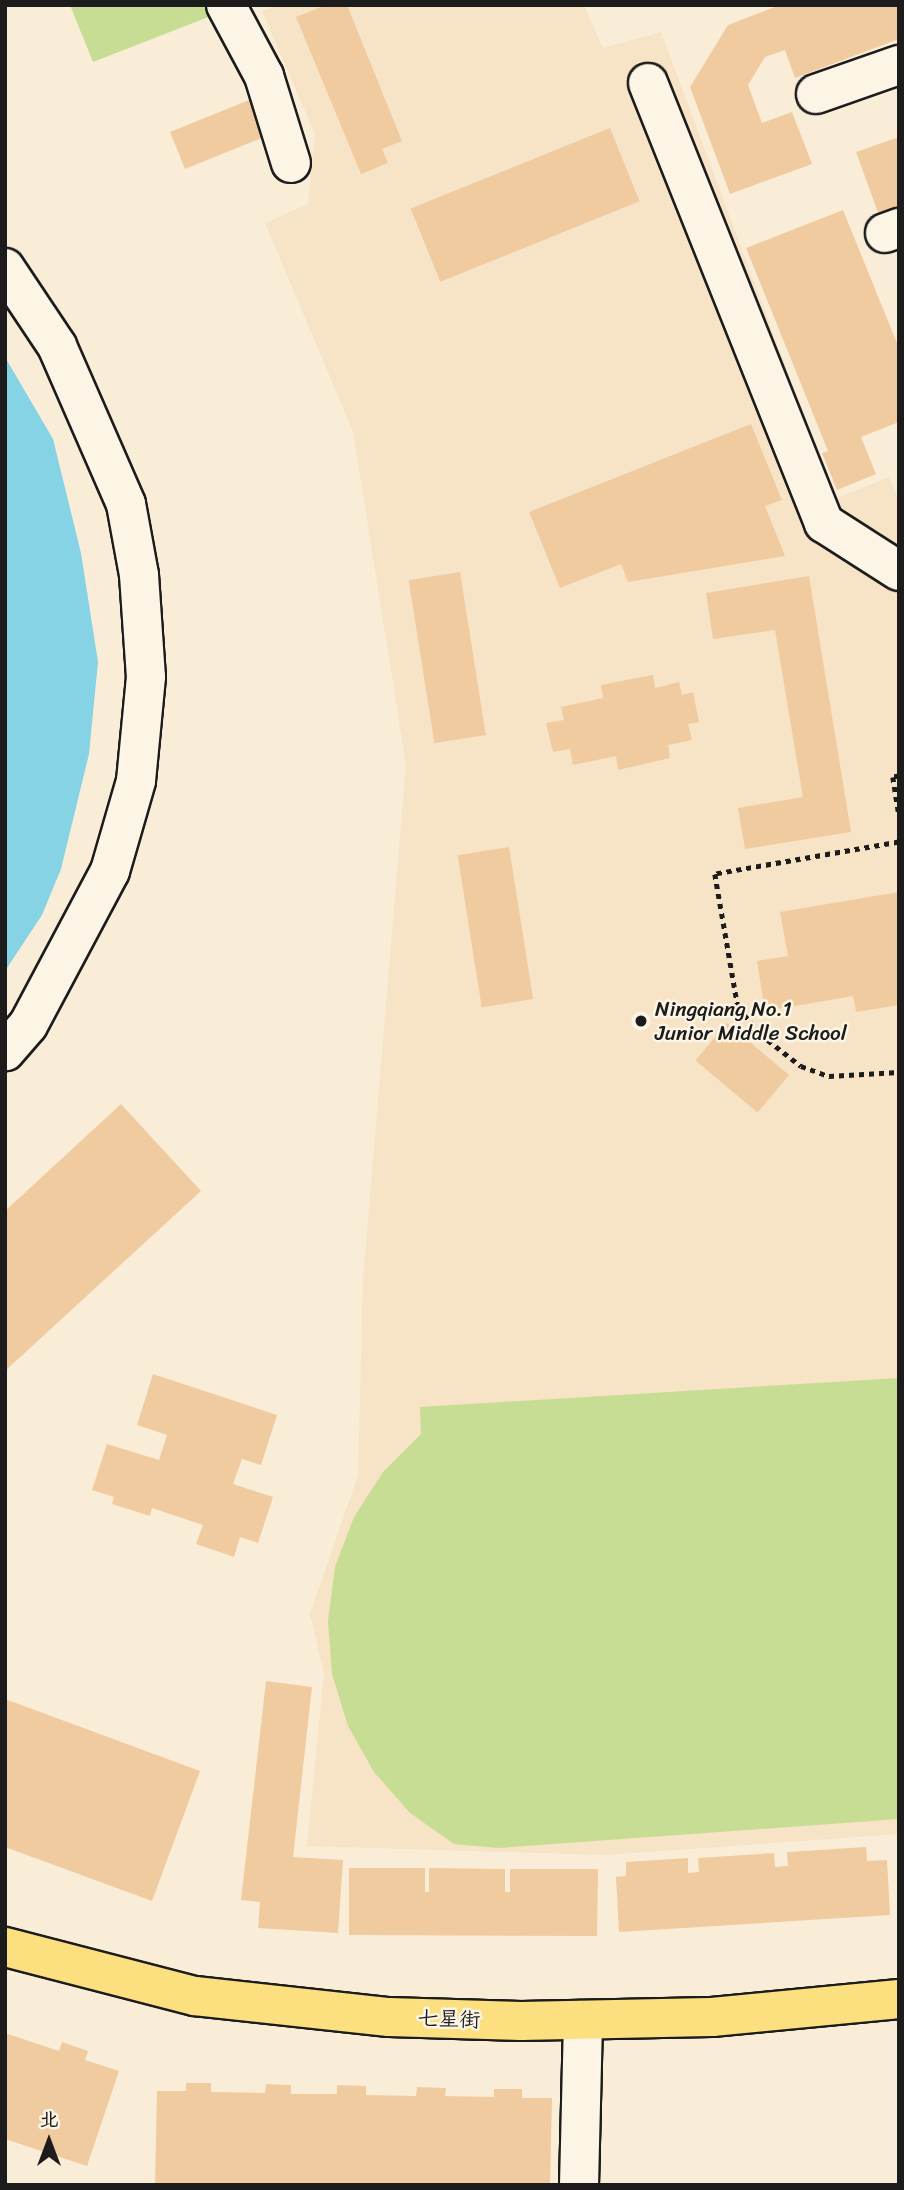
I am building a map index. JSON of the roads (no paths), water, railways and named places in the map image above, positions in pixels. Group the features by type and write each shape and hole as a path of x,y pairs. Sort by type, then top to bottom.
{"main road":[{"name":"七星街","path":"5,1947 104,1976 256,2006 389,2017 583,2020 764,2014 899,1999"}],"street":[{"path":"226,5 264,76 291,163"},
{"path":"816,94 899,65"},
{"path":"648,83 824,523 899,571"},
{"path":"5,268 57,346 126,504 139,575 146,677 136,781 110,872 28,1025 5,1051"},
{"path":"579,2185 583,2020"}],"water":[{"path":"5,357 53,439 81,553 98,662 89,754 61,869 42,915 5,971"}],"place":[{"name":"Ningqiang No.1 Junior Middle School","path":"641,1021"}]}
